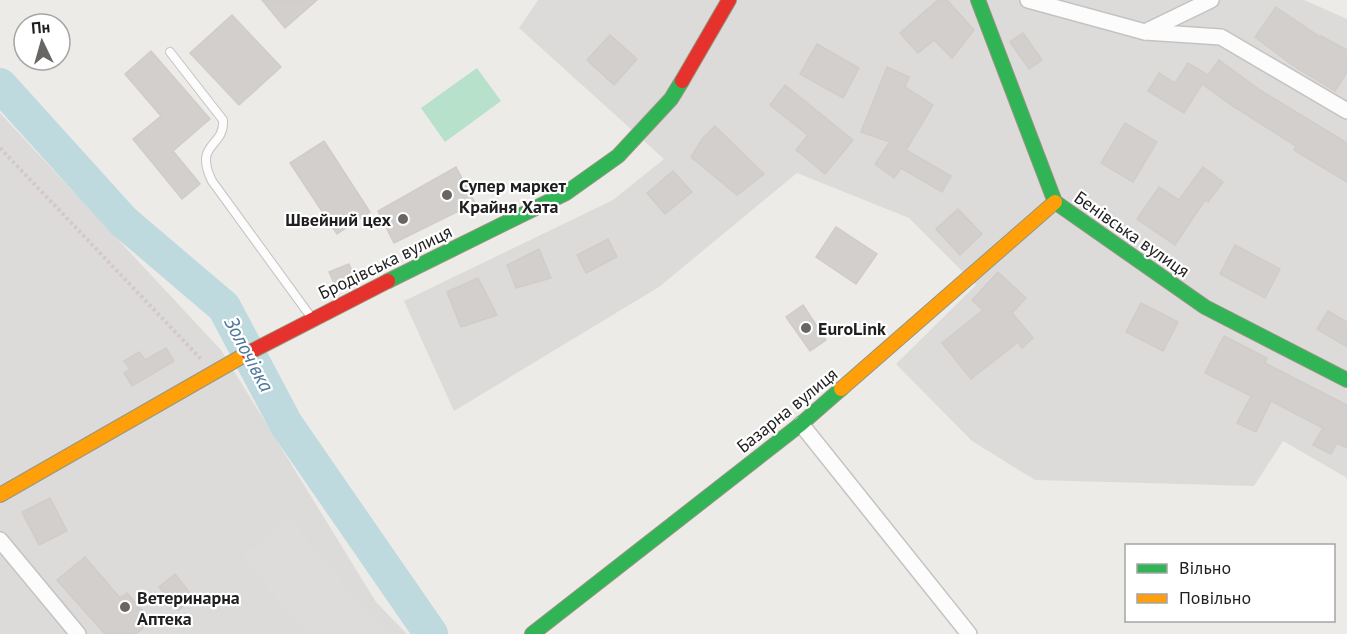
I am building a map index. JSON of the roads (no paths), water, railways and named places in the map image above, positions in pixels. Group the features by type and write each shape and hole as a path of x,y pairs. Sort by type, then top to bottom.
{"street":[{"name":"Бродівська вулиця","path":"0,495 213,372 296,327 566,193 618,156 671,99 729,0"},
{"name":"Бенівська вулиця","path":"978,0 1055,202 1205,308 1347,380"},
{"path":"1028,0 1146,32 1221,38 1347,111"},
{"path":"1146,32 1211,0"},
{"name":"Базарна вулиця","path":"532,634 801,424 1055,202"},
{"path":"801,424 969,634"},
{"path":"0,540 78,634"}],"lane":[{"path":"170,52 223,120 221,132 205,156 205,164 212,181 312,319"}],"waterway":[{"name":"Золочівка","path":"0,85 123,221 224,307 286,424 431,634"}],"place":[{"name":"Супер маркет Крайня Хата","path":"447,195"},
{"name":"Швейний цех","path":"403,219"},
{"name":"EuroLink","path":"806,328"},
{"name":"Ветеринарна Аптека","path":"125,607"}]}
